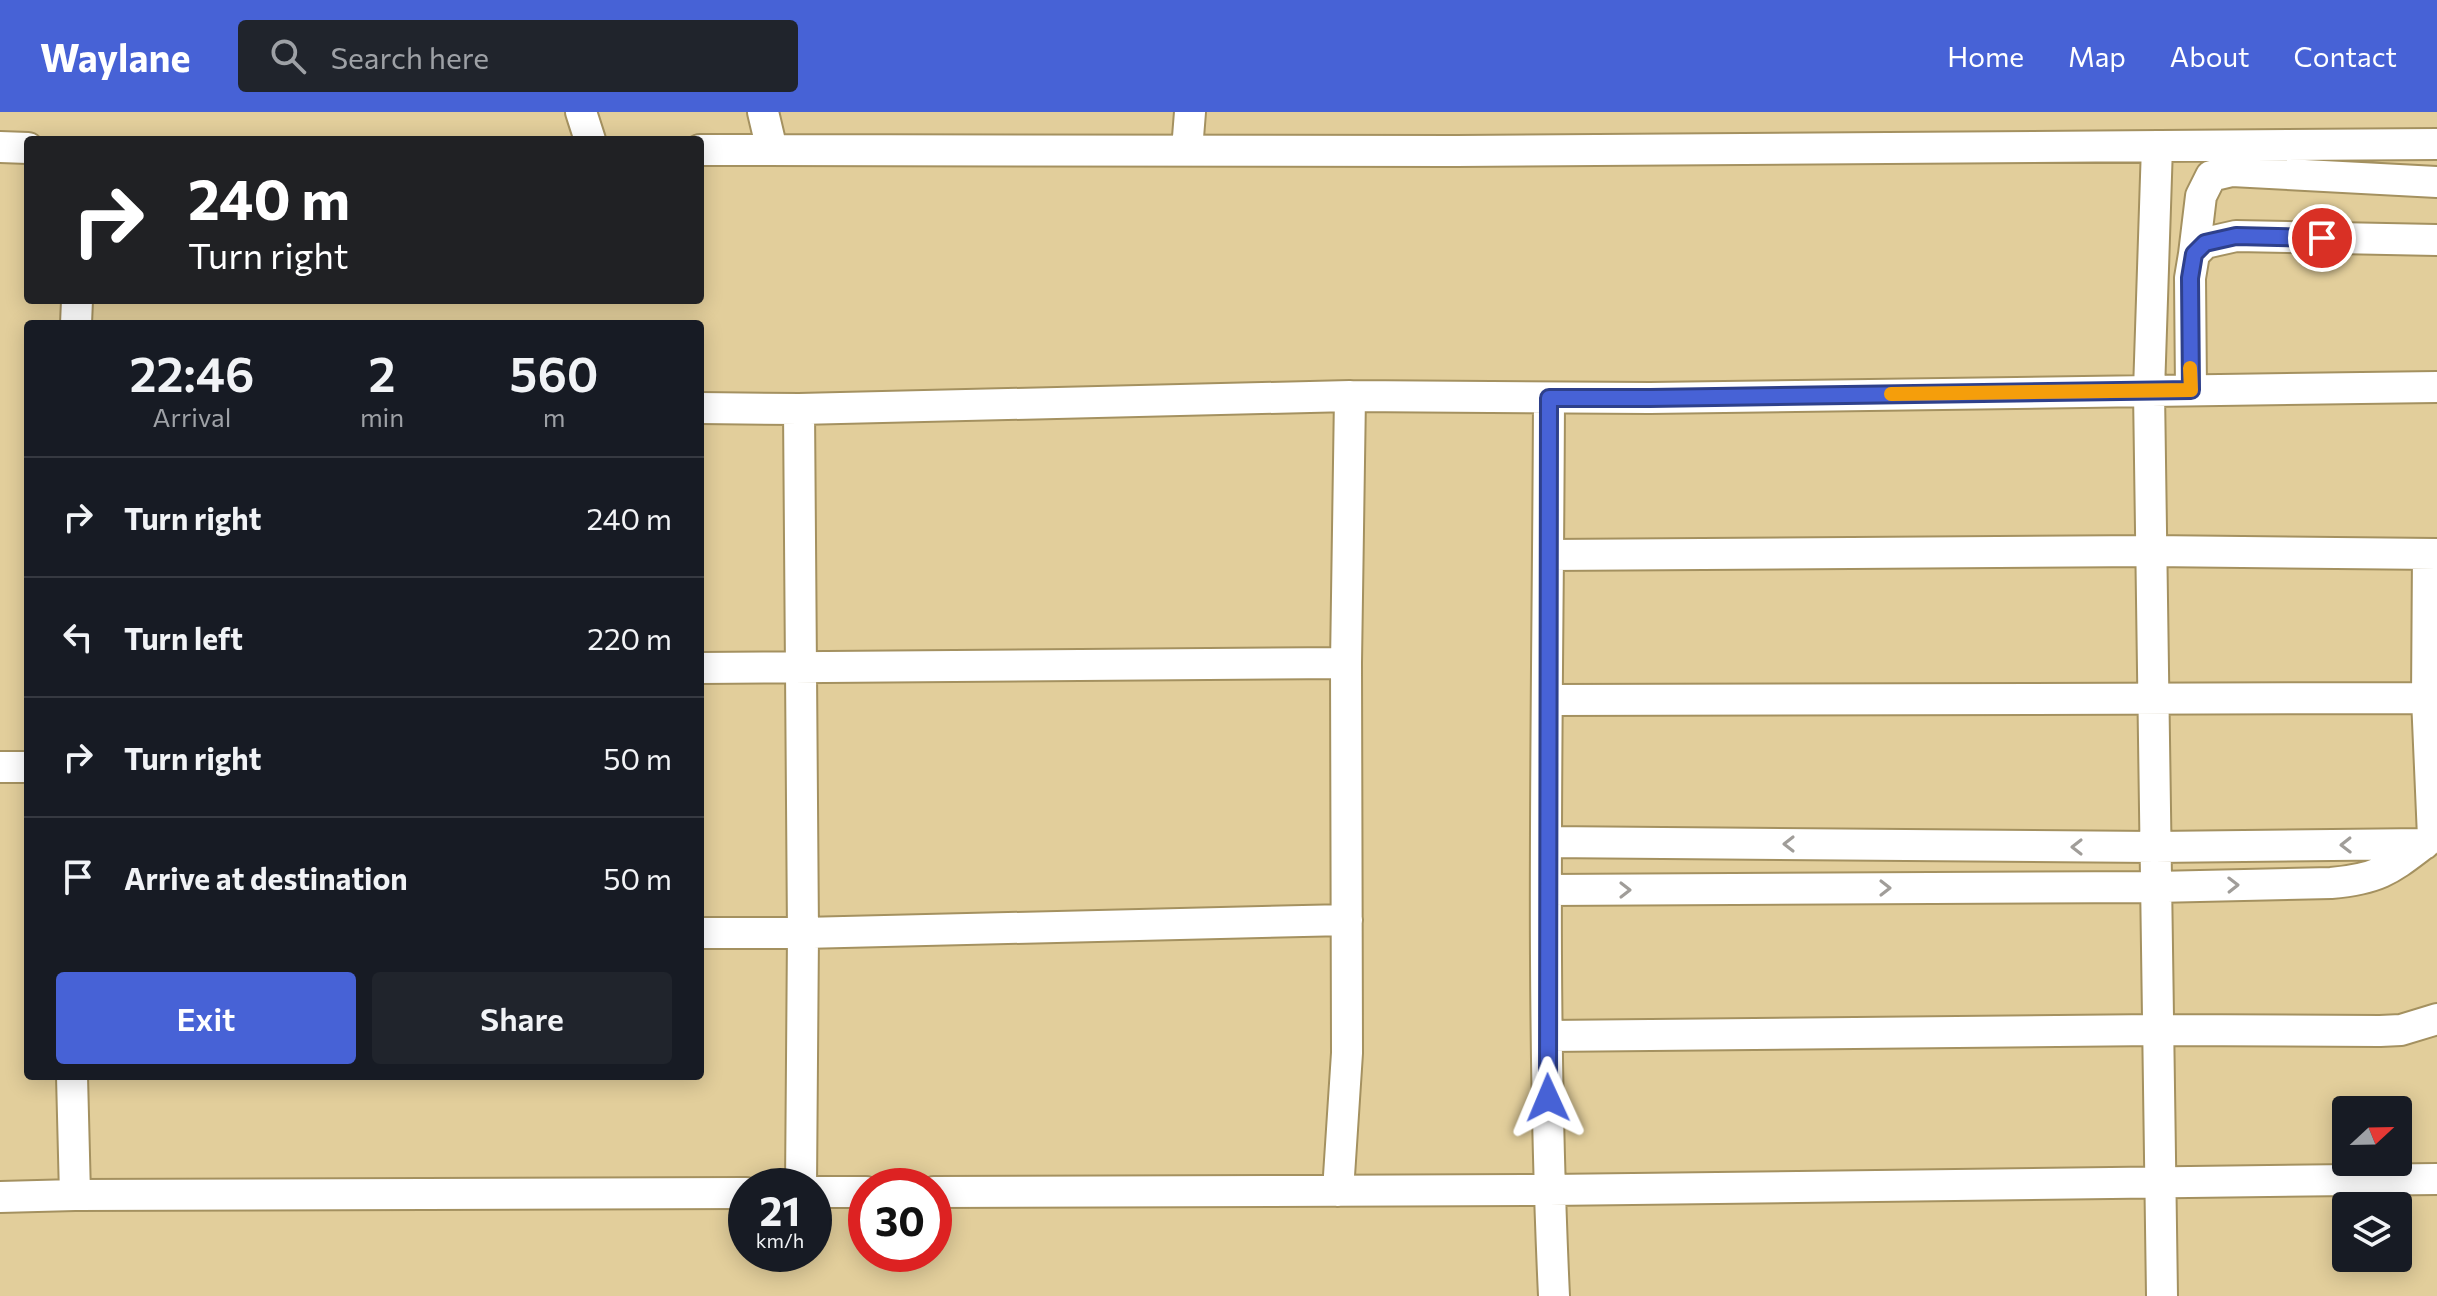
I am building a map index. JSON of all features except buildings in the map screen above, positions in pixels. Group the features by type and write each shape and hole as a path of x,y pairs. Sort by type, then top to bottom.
{"street":[{"path":"581,112 589,136"},
{"path":"763,112 772,150"},
{"path":"1187,150 1190,112"},
{"path":"704,150 1456,151 2437,144"},
{"path":"2157,146 2149,391 2162,1296"},
{"path":"0,147 24,148"},
{"path":"2191,390 2190,278 2201,196 2211,176 2232,171 2437,182"},
{"path":"2194,254 2205,243 2236,236 2437,240"},
{"path":"704,408 799,409 1350,396 1650,398 2437,387"},
{"path":"1338,1191 1347,1053 1346,663 1350,396"},
{"path":"1549,398 1547,1036 1554,1296"},
{"path":"799,409 803,933 801,1168"},
{"path":"1548,555 2151,551 2432,554 2427,698 2431,838"},
{"path":"704,668 1346,663"},
{"path":"1548,700 2427,698"},
{"path":"0,767 24,767"},
{"path":"1547,842 2155,847 2431,838"},
{"path":"1547,890 2156,887 2357,881 2380,875 2404,861 2431,838"},
{"path":"704,933 1347,920"},
{"path":"1547,1036 2380,1031 2401,1030 2437,1019"},
{"path":"72,1080 75,1195"},
{"path":"952,1192 1549,1190 2437,1179"},
{"path":"0,1197 728,1193"}],"slow traffic":[{"path":"1891,394 2191,390 2190,368"}],"route":[{"path":"1548,1098 1549,398 2191,390 2190,278 2194,254 2205,243 2236,236 2322,238"}]}
